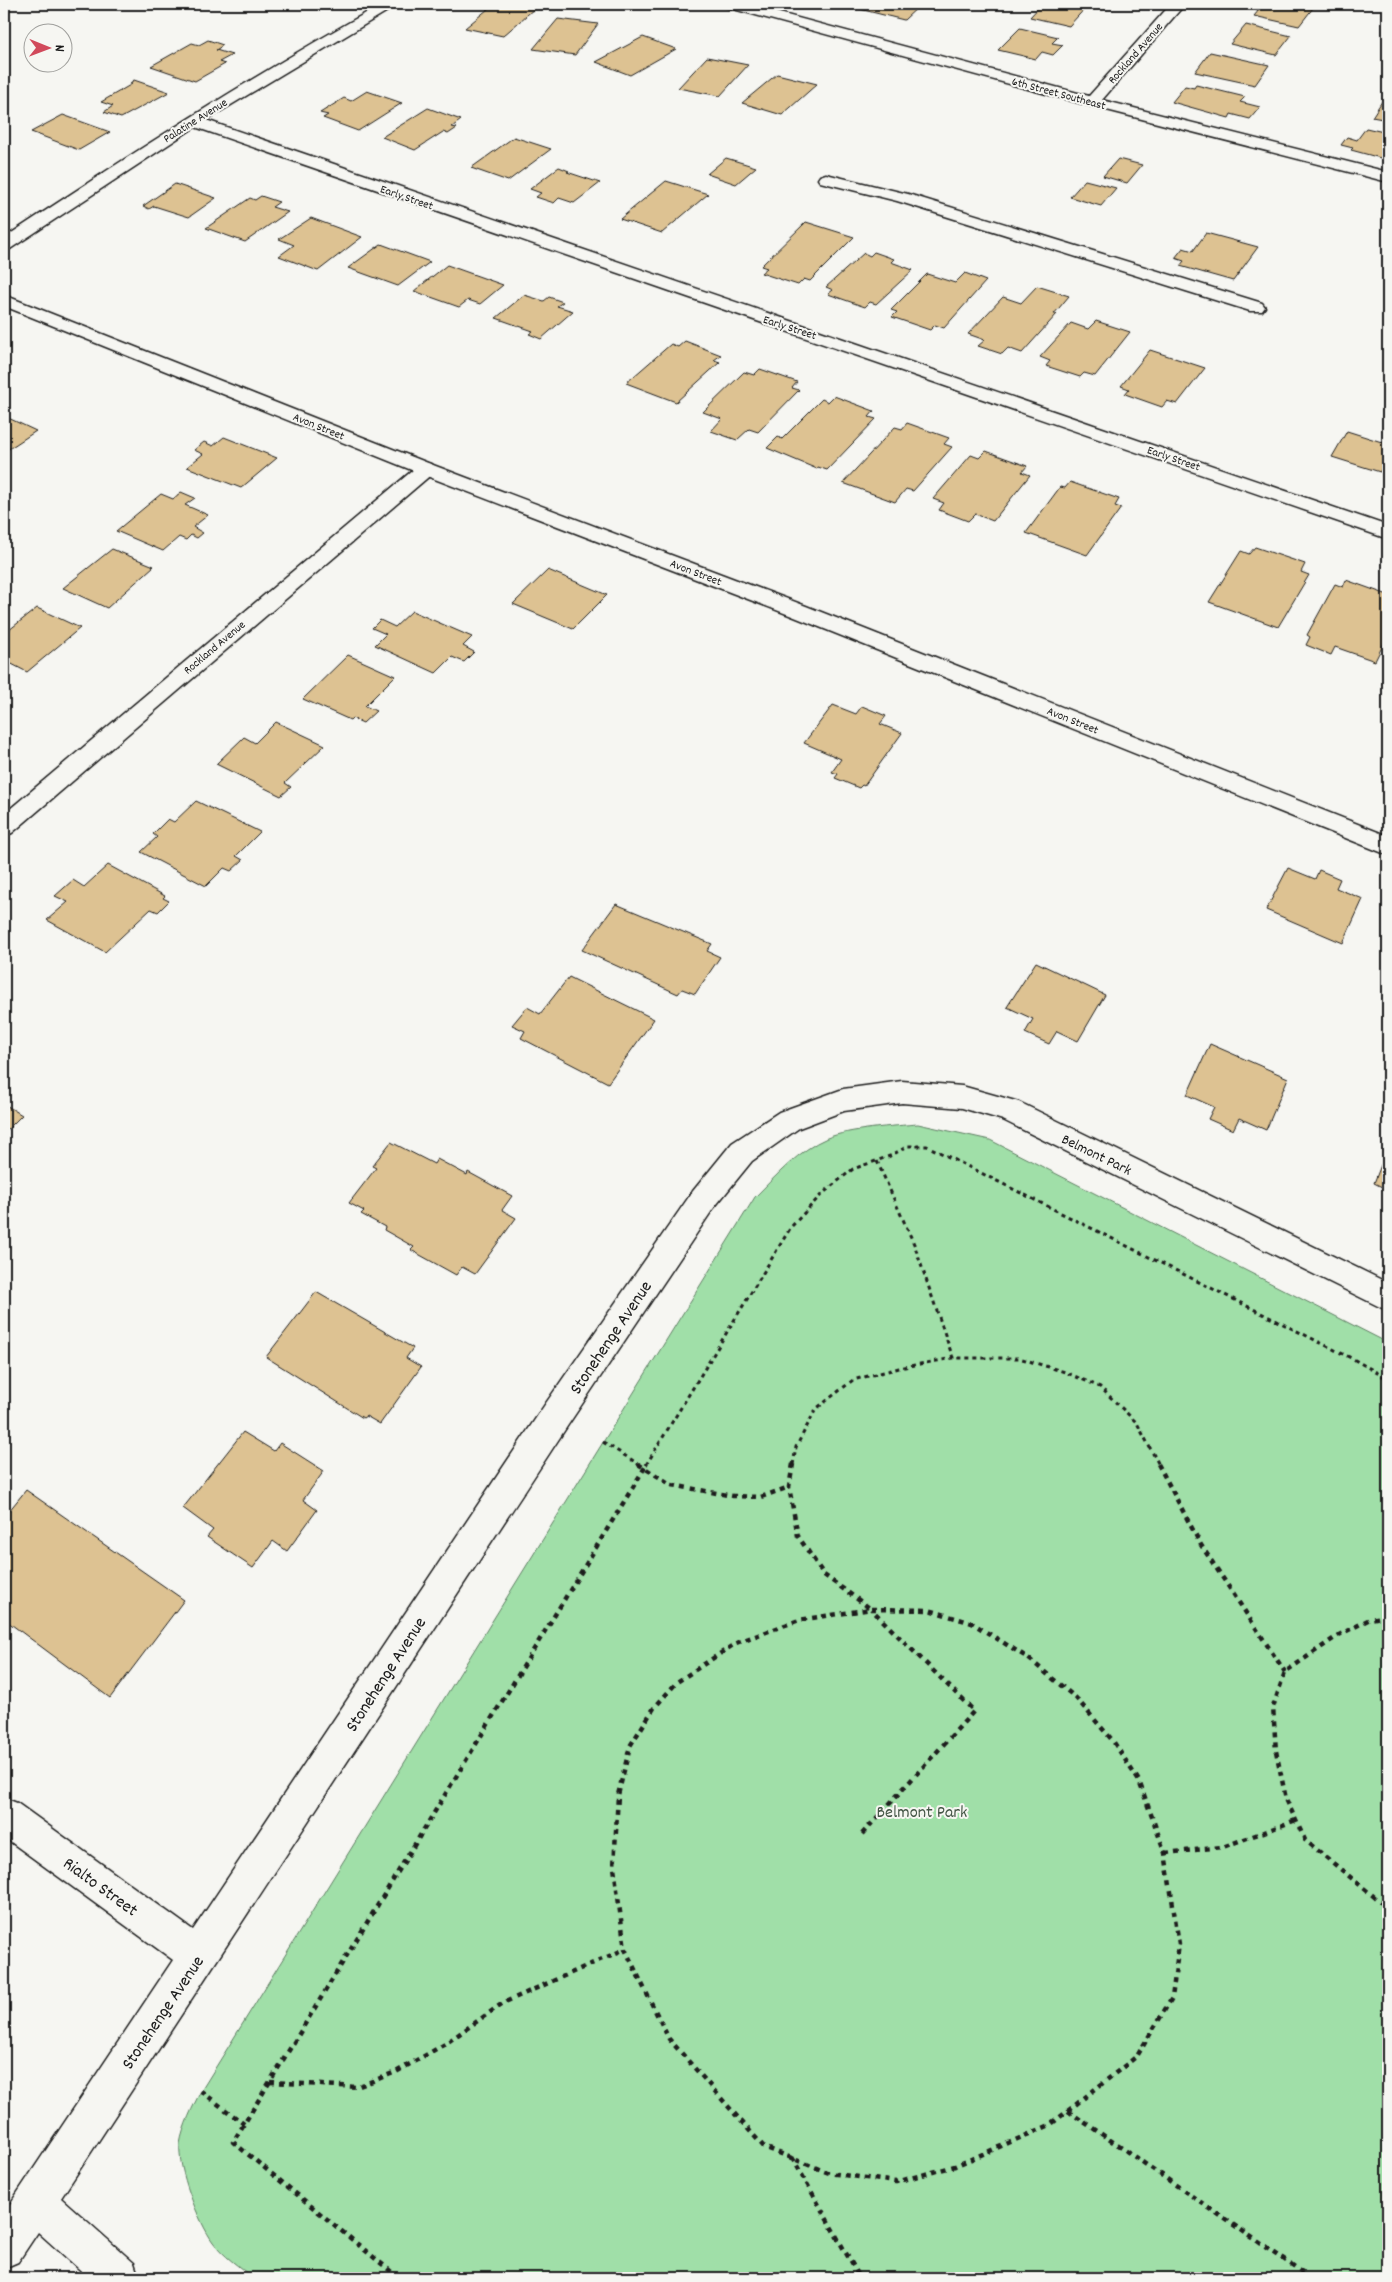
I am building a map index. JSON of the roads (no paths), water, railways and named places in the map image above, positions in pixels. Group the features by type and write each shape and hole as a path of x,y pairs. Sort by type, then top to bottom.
{"street":[{"name":"Palatine Avenue","path":"4,244 193,121 318,44 392,4"},
{"name":"6th Street Southeast","path":"731,4 1092,102 1388,178"},
{"name":"Rockland Avenue","path":"1092,102 1178,4"},
{"name":"Early Street","path":"193,121 606,266 920,371 1388,533"},
{"path":"826,179 902,197 1256,307"},
{"name":"Avon Street","path":"4,300 426,469 799,611 1388,846"},
{"name":"Rockland Avenue","path":"4,827 426,469"},
{"name":"Belmont Park","path":"789,1120 843,1100 902,1092 962,1097 1009,1110 1388,1298"},
{"name":"Stonehenge Avenue","path":"4,2248 557,1414 703,1200 742,1152 789,1120"},
{"name":"Rialto Street","path":"4,1816 199,1956"},
{"path":"35,2202 119,2278"}]}
